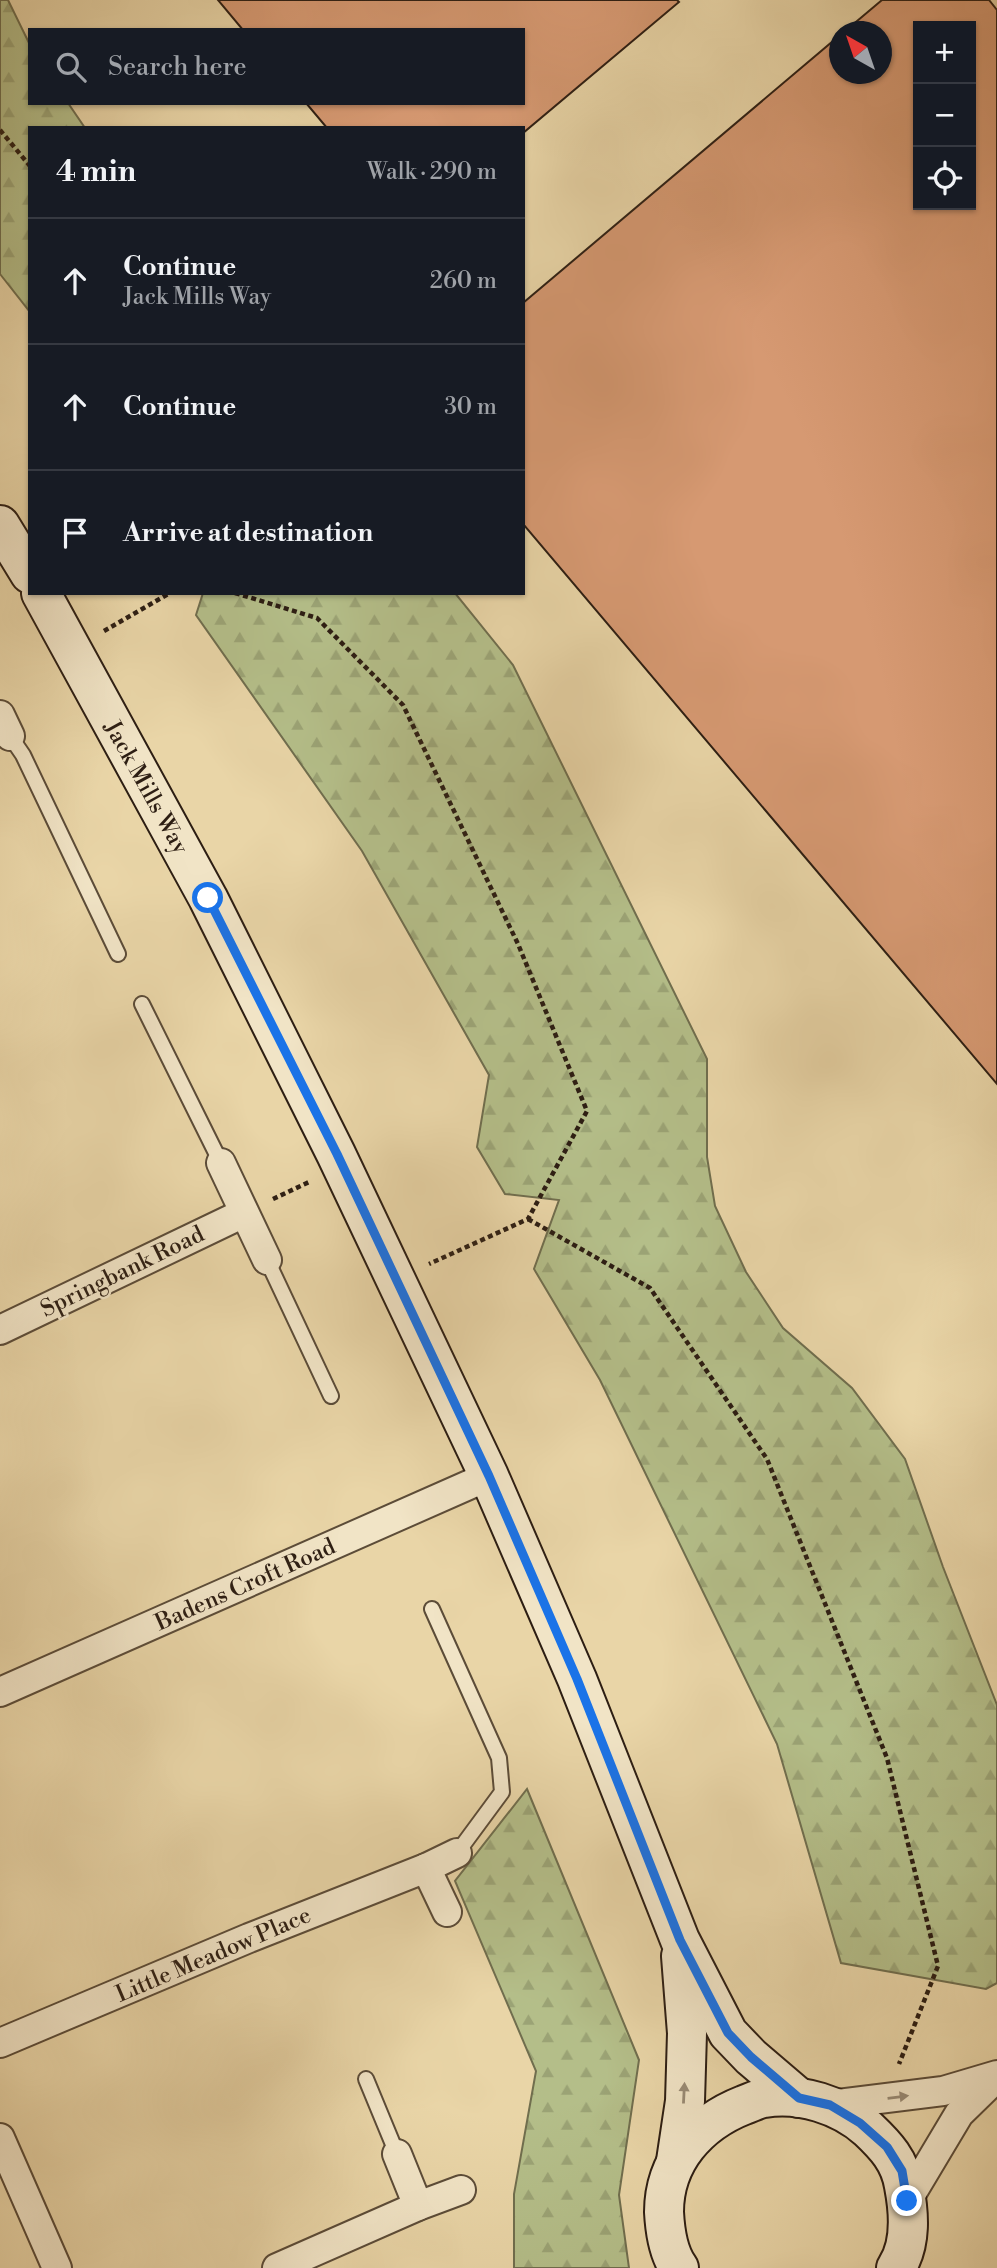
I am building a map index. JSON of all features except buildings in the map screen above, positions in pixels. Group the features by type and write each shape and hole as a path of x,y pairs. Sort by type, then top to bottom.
{"main road":[{"path":"0,524 28,571"},
{"name":"Jack Mills Way","path":"42,595 208,898 396,1279 489,1476 577,1679 680,1940 728,2033 751,2057 814,2101 860,2123 887,2147 902,2171 906,2239"},
{"name":"Jack Mills Way","path":"676,2161 684,2101 687,2033 680,1940"},
{"path":"676,2266 664,2229 664,2194 676,2161 696,2133 726,2112 763,2098 814,2101"}],"street":[{"path":"221,1163 267,1260"},
{"name":"Springbank Road","path":"0,1330 244,1213"},
{"name":"Badens Croft Road","path":"0,1692 489,1476"},
{"name":"Little Meadow Place","path":"0,2043 457,1853"},
{"path":"426,1868 447,1912"},
{"path":"814,2101 943,2091 997,2076"},
{"path":"906,2239 959,2114 997,2076"},
{"path":"0,2138 57,2268"},
{"path":"397,2154 418,2206"},
{"path":"276,2268 461,2190"}],"lane":[{"path":"5,726 23,755 118,954"},
{"path":"142,1004 221,1163"},
{"path":"267,1260 331,1396"},
{"path":"432,1609 499,1758 502,1792 457,1853"},
{"path":"366,2079 397,2154"}],"path":[{"path":"0,130 28,164"},
{"path":"72,649 166,595"},
{"path":"242,595 317,618 403,705 518,944 587,1111 528,1219 396,1279"},
{"path":"244,1213 342,1166"},
{"path":"528,1219 650,1287 767,1459 887,1758 938,1966 898,2065"}],"green space":[{"path":"0,0 8,0 28,41 28,105 69,105 84,126 28,126 28,309 0,274"},
{"path":"202,595 457,595 513,665 707,1059 707,1157 715,1206 746,1272 783,1328 852,1388 905,1459 943,1567 997,1705 997,1983 986,1989 841,1963 777,1744 600,1380 534,1269 559,1200 505,1194 477,1147 489,1075 362,851 196,615"},
{"path":"527,1789 639,2060 619,2195 629,2268 514,2268 514,2194 536,2071 455,1881"}],"route":[{"path":"208,898 337,1154 489,1476 577,1679 680,1940 728,2033 751,2057 799,2098 830,2105 860,2123 887,2147 902,2171 907,2201"}]}
